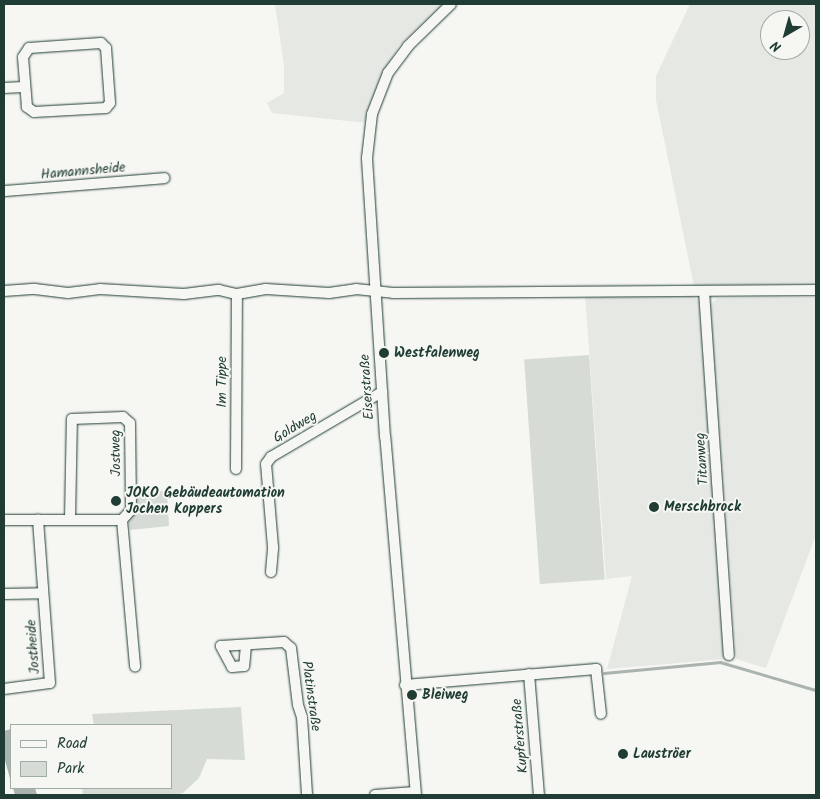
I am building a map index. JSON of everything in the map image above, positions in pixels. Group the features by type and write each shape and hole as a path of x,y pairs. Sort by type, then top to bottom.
{"street":[{"name":"Eiserstraße","path":"416,794 405,684 374,291 367,158 372,114 392,66 451,4"},
{"path":"101,43 106,48 110,103 106,108 34,112 27,107 23,87 23,57 30,48 101,43"},
{"path":"4,88 23,87"},
{"name":"Hamannsheide","path":"4,191 164,178"},
{"path":"4,291 35,289 68,293 100,289 184,294 219,290 237,294 266,289 291,293 374,291 816,290"},
{"name":"Titanweg","path":"704,291 729,656"},
{"name":"Im Tippe","path":"236,469 237,294"},
{"name":"Goldweg","path":"271,572 273,547 266,464 271,457 382,392"},
{"name":"Jostweg","path":"70,518 72,419 123,417 130,423 131,510 122,520 135,666"},
{"path":"4,520 70,518 122,520"},
{"name":"Jostheide","path":"4,689 50,683 38,519"},
{"path":"4,594 43,593"},
{"name":"Platinstraße","path":"246,645 284,642 291,648 298,705 302,717 307,795"},
{"path":"405,684 596,669 601,714"},
{"name":"Kupferstraße","path":"529,674 539,795"},
{"path":"375,795 416,794"}],"shaded area":[{"path":"275,4 443,4 398,47 379,81 367,123 272,113 267,103 284,93 284,66"},
{"path":"690,4 816,4 816,284 694,286 656,100 656,76"},
{"path":"585,296 693,296 699,301 726,659 607,669 632,576 606,579"},
{"path":"816,297 816,535 766,668 736,659 710,305 717,298"},
{"path":"10,729 10,778 4,757 4,731"},
{"path":"13,789 35,789 37,795 15,795"}],"green space":[{"path":"589,355 605,579 540,584 524,360"},
{"path":"135,491 167,491 169,526 130,530 129,520 135,512"},
{"path":"241,707 245,760 207,759 199,778 183,793 173,795 83,795 82,789 172,789 172,724 94,724 92,714"}],"waterway":[{"path":"604,673 720,662 816,690"}],"place":[{"name":"Westfalenweg","path":"384,353"},
{"name":"JOKO Gebäudeautomation Jochen Koppers","path":"116,501"},
{"name":"Merschbrock","path":"654,507"},
{"name":"Bleiweg","path":"412,695"},
{"name":"Lauströer","path":"623,754"}]}
